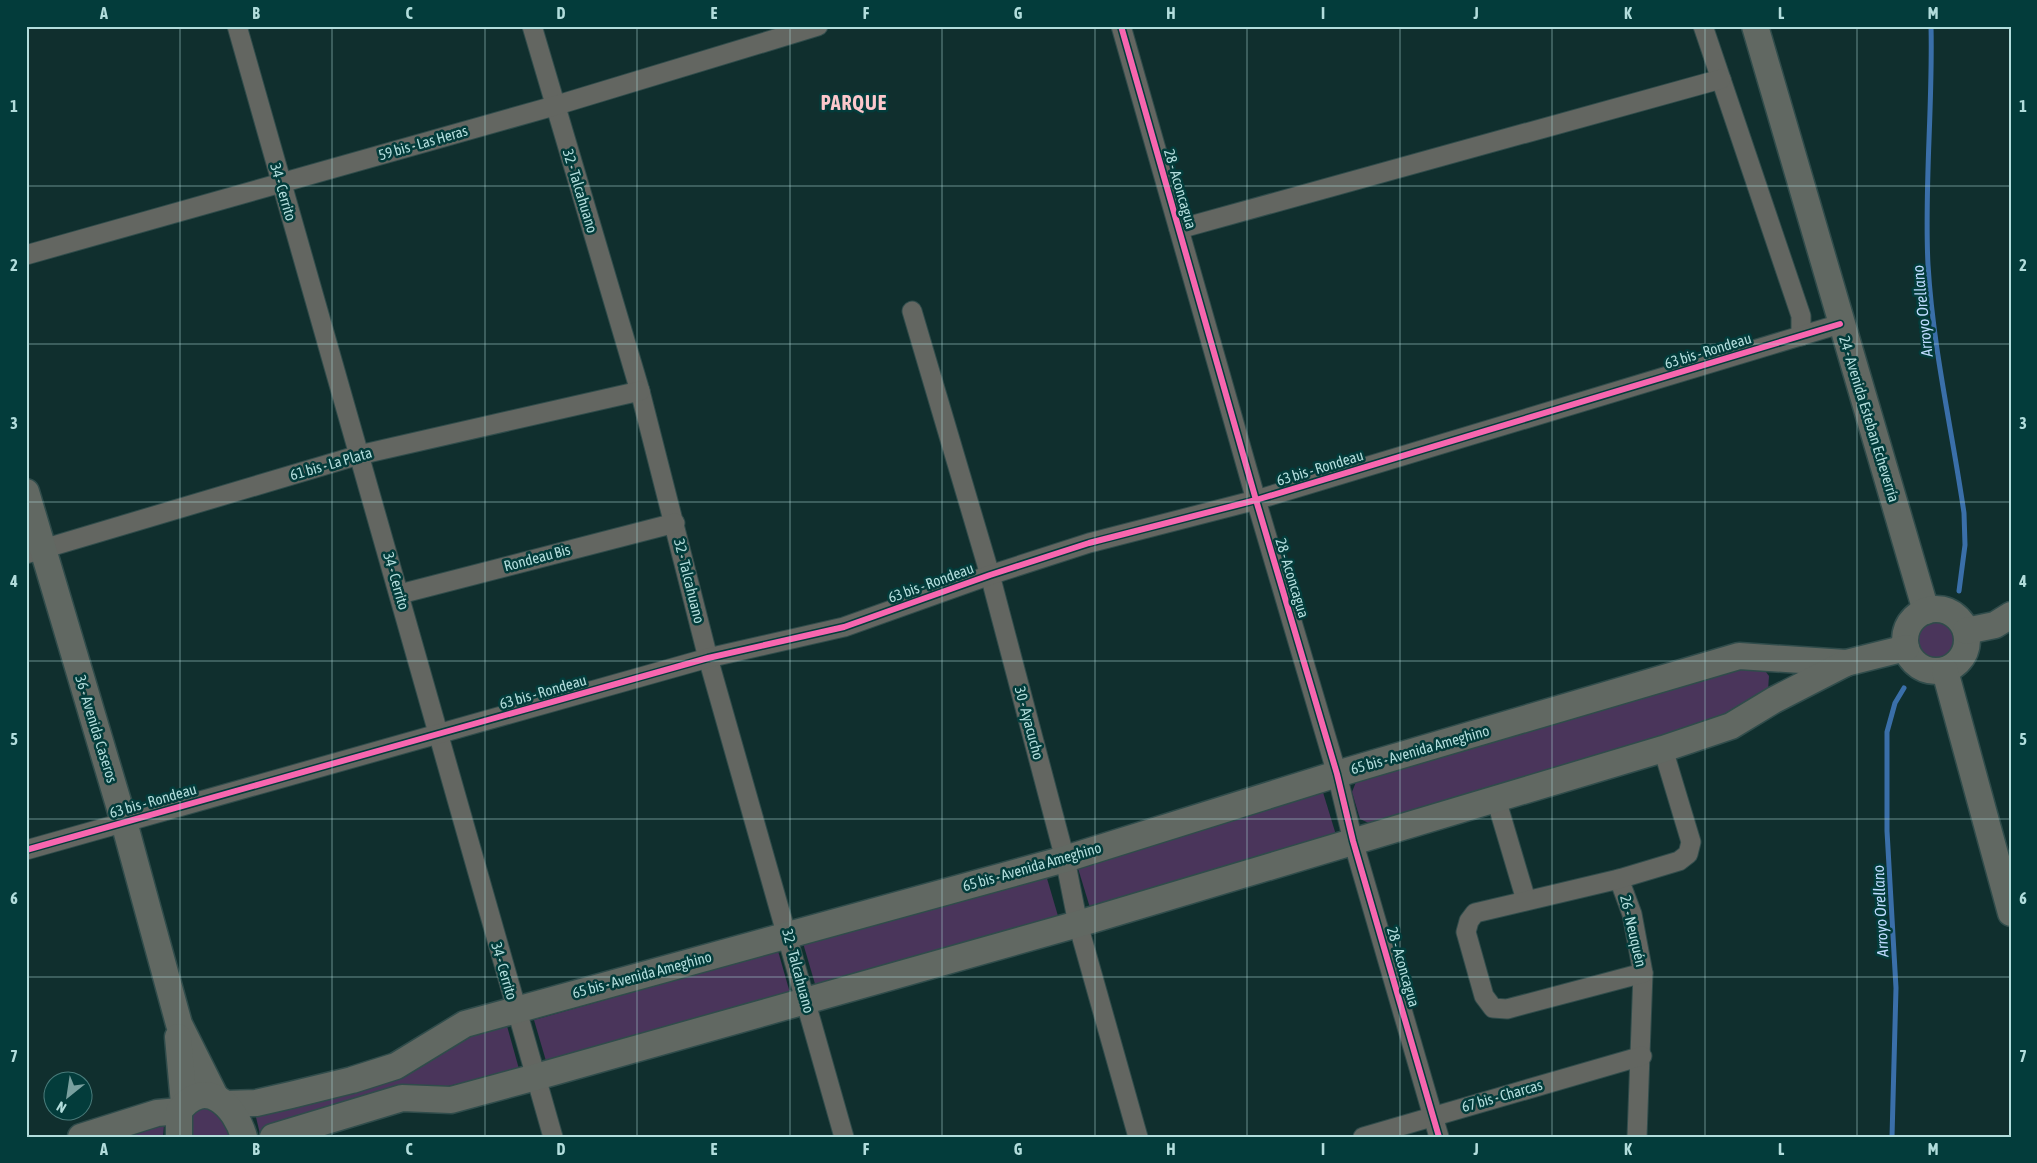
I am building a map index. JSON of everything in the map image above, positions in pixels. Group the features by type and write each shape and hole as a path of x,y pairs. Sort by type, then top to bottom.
{"main road":[{"name":"24 - Avenida Esteban Echeverría","path":"1755,26 1840,324 1926,610"},
{"name":"36 - Avenida Caseros","path":"26,492 34,552 124,822 178,1024 220,1100 241,1126 244,1137"},
{"path":"1936,609 1955,615 1966,631 1967,646 1961,660 1945,671 1924,669 1915,663 1906,648 1905,634 1909,624 1916,616 1926,610 1936,609"},
{"path":"1966,631 2005,623"},
{"name":"65 bis - Avenida Ameghino","path":"273,1137 402,1098 451,1100 536,1077 1078,924 1663,749 1731,726 1764,706 1846,663 1906,648"},
{"path":"1748,656 1763,662 1772,669 1776,680 1775,690 1764,706"},
{"name":"65 bis - Avenida Ameghino","path":"181,1107 191,1097 256,1103 352,1080 396,1066 465,1024 1065,859 1337,774 1729,659 1748,656 1846,663"},
{"path":"1945,671 2011,913"},
{"name":"36 - Avenida Caseros","path":"178,1024 178,1045 183,1080 179,1137"},
{"path":"81,1137 181,1107"}],"street":[{"name":"34 - Cerrito","path":"237,26 400,594 515,1010 553,1137"},
{"name":"32 - Talcahuano","path":"532,26 554,106 640,391 708,658 844,1137"},
{"name":"59 bis - Las Heras","path":"26,256 554,106 818,26"},
{"name":"28 - Aconcagua","path":"1121,26 1256,500 1337,774 1353,841 1439,1137"},
{"path":"1703,26 1801,316 1801,336"},
{"path":"1179,228 1721,79"},
{"name":"30 - Ayacucho","path":"912,311 990,575 1065,859 1078,924 1138,1137"},
{"name":"63 bis - Rondeau","path":"26,850 708,658 844,627 990,575 1090,544 1256,500 1840,324"},
{"name":"61 bis - La Plata","path":"34,552 359,455 640,391"},
{"name":"Rondeau Bis","path":"400,594 675,523"},
{"name":"26 - Neuquén","path":"1637,1137 1642,1056 1643,972 1632,914 1619,879 1679,861 1688,854 1691,842 1663,749"},
{"path":"1496,799 1526,900"},
{"path":"1619,879 1475,913 1466,932 1484,996 1493,1008 1507,1009 1643,972"},
{"name":"67 bis - Charcas","path":"1363,1137 1642,1056"}],"shaded area":[{"path":"1935,622 1949,627 1954,641 1949,655 1935,660 1921,655 1916,641 1921,627"},
{"path":"1749,666 1763,668 1769,676 1768,690 1736,716 1371,824 1360,819 1352,792 1356,782"},
{"path":"1322,789 1336,835 1091,911 1077,865"},
{"path":"1046,875 1058,916 815,984 803,943"},
{"path":"778,951 790,993 546,1061 534,1020"},
{"path":"507,1026 519,1069 440,1088 416,1085 260,1134 255,1113 457,1039"},
{"path":"202,1104 215,1108 237,1137 189,1137 192,1114"},
{"path":"164,1125 163,1137 123,1137"}],"waterway":[{"name":"Arroyo Orellano","path":"1931,26 1927,206 1928,265 1938,358 1964,513 1965,545 1959,591"},
{"name":"Arroyo Orellano","path":"1892,1137 1896,988 1887,831 1887,732 1895,703 1904,688"}],"cycle path":[{"path":"1121,26 1256,500 1337,774 1353,841 1439,1137"},
{"path":"26,850 708,658 844,627 990,575 1089,543 1256,500 1840,324"}],"district":[{"name":"PARQUE","path":"854,103"}]}
